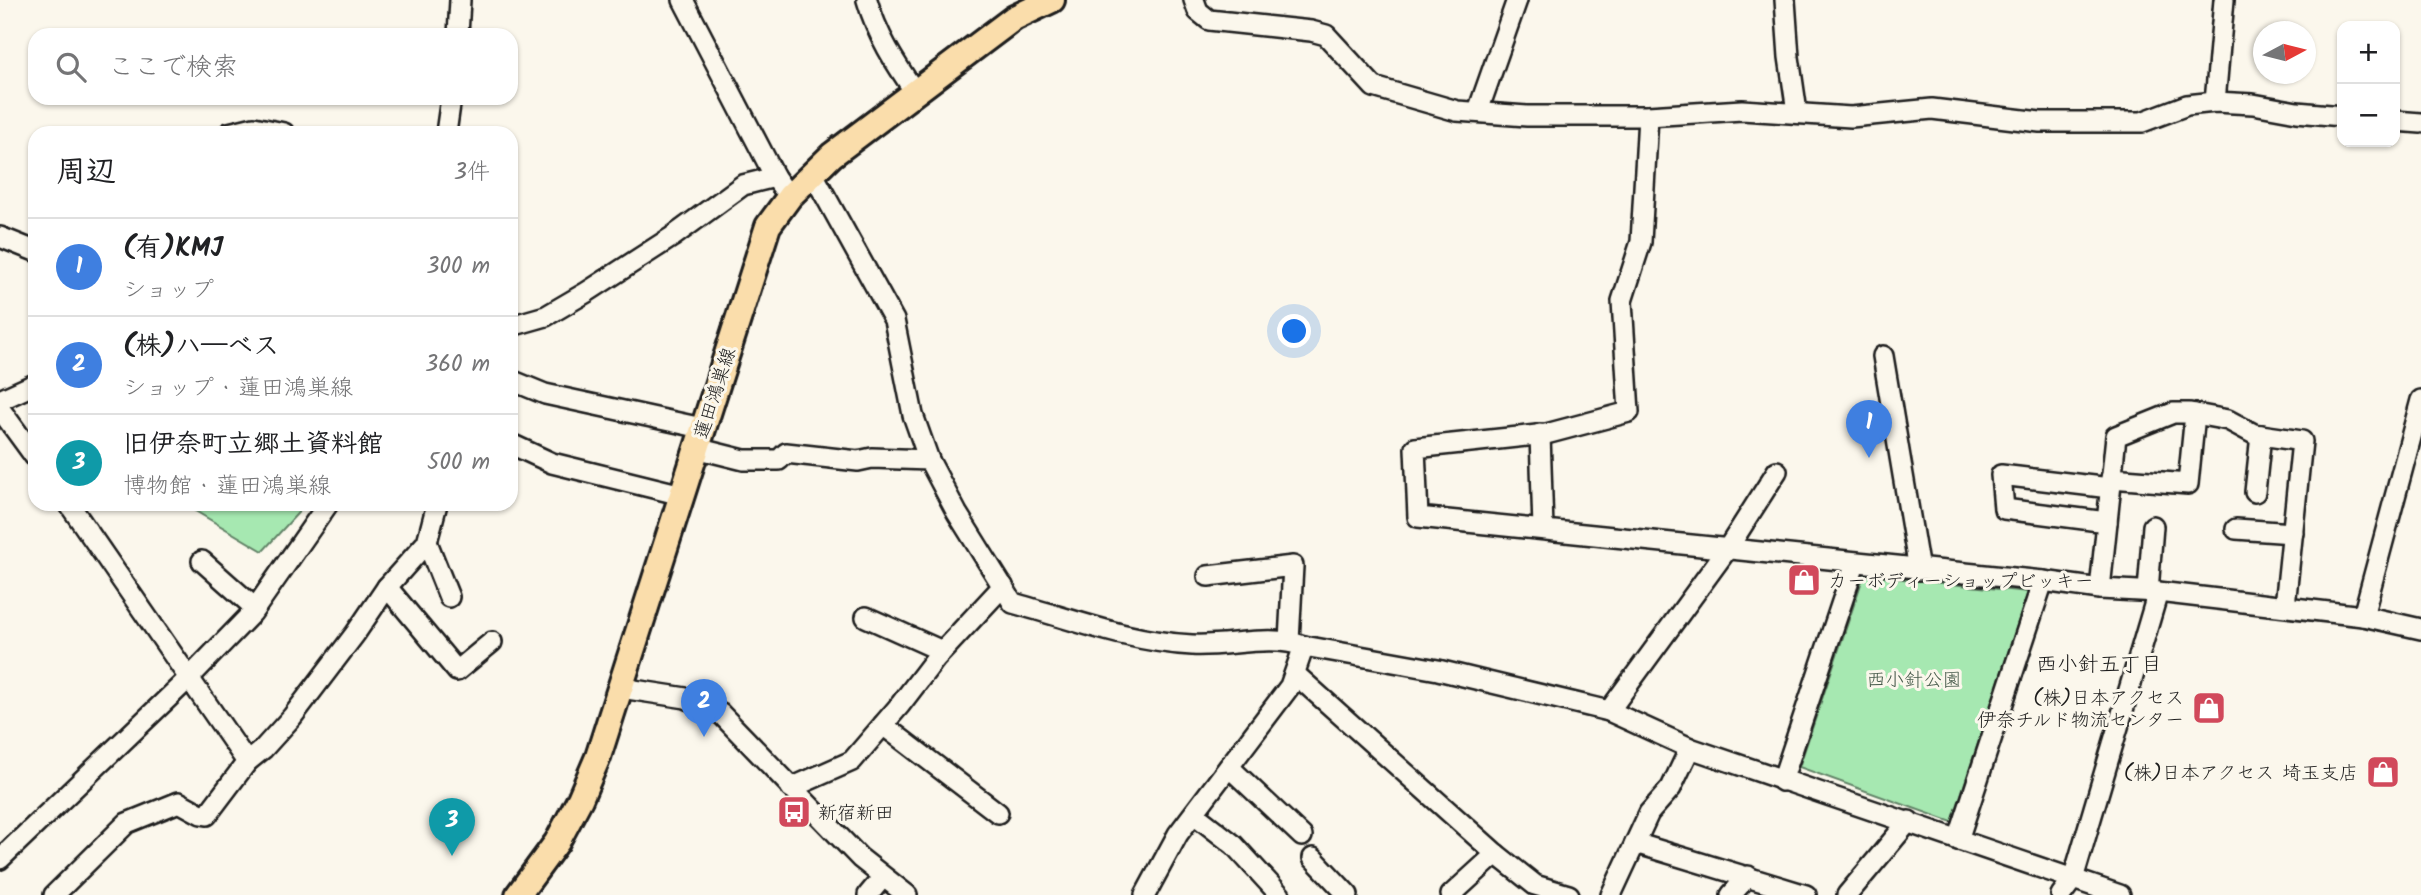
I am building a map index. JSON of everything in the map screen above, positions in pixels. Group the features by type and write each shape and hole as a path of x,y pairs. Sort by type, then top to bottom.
{"main road":[{"name":"蓮田鴻巣線","path":"518,895 557,842 598,757 782,186 812,172 1014,18 1052,0"}],"street":[{"path":"458,28 460,0"},
{"path":"518,324 546,316 587,292 672,237 743,185 782,186 683,0"},
{"path":"867,0 873,20 891,58 915,92"},
{"path":"1194,0 1198,11 1209,20 1326,35 1374,86 1457,111 1527,116 1647,116 1742,110 1851,117 1932,109 2040,122 2142,122 2187,105 2215,102 2253,104 2337,116"},
{"path":"1478,111 1517,0"},
{"path":"1785,0 1797,112"},
{"path":"2215,102 2224,0"},
{"path":"447,126 450,105"},
{"path":"1647,116 1641,242 1622,301 1629,412 1540,435 1415,448 1418,517 2285,606 2363,616 2421,629"},
{"path":"2400,120 2420,117"},
{"path":"812,172 894,320 914,415 929,460 957,513 1013,603 1144,639 1193,646 1297,643 1438,670 1609,710 1690,748 2120,895"},
{"path":"0,237 28,248"},
{"path":"1883,356 1919,570"},
{"path":"518,383 545,394 699,438 744,460 779,460 786,453 858,461 872,458 929,460"},
{"path":"0,400 28,387"},
{"path":"2363,616 2421,400"},
{"path":"0,409 28,447"},
{"path":"2100,589 2116,436 2173,413 2195,414 2228,420 2254,434 2302,442 2285,606"},
{"path":"2107,522 2004,509 2001,475 2111,483 2188,484 2195,414"},
{"path":"1540,435 1543,529"},
{"path":"2255,492 2261,435"},
{"path":"518,447 552,463 682,495"},
{"path":"1609,710 1728,548 1777,471"},
{"path":"74,511 247,762"},
{"path":"0,859 189,678 256,608 323,511"},
{"path":"54,895 127,823 179,802 207,815 247,762 263,749 292,717 387,587 427,542 435,511"},
{"path":"2061,895 2073,879 2153,592 2153,526"},
{"path":"2236,528 2292,533"},
{"path":"427,542 449,597"},
{"path":"202,561 256,608"},
{"path":"1782,781 1855,563"},
{"path":"1145,895 1178,834 1290,686 1294,674 1297,643 1293,566 1208,576"},
{"path":"1958,840 2043,581"},
{"path":"791,788 852,761 942,651 1003,586"},
{"path":"387,587 457,671 492,642"},
{"path":"866,617 942,651"},
{"path":"1294,674 1496,854 1535,885 1569,895"},
{"path":"621,688 686,698 721,714 860,858 907,895"},
{"path":"883,725 998,813"},
{"path":"1611,895 1648,813 1671,788 1690,748"},
{"path":"1229,767 1302,836"},
{"path":"1194,814 1234,845 1280,895"},
{"path":"1847,895 1909,821"},
{"path":"1635,843 1807,895"},
{"path":"1451,895 1496,854"},
{"path":"1313,858 1348,895"},
{"path":"1731,895 1748,876"},
{"path":"868,895 883,877"}],"green space":[{"path":"195,511 300,511 263,551"},
{"name":"西小針公園","path":"1864,575 2028,592 1952,822 1799,767"}],"place":[{"name":"(有)KMJ","path":"1869,458"},
{"name":"カーボディーショップビッキー","path":"1804,580"},
{"name":"(株)日本アクセス 伊奈チルド物流センター","path":"2209,708"},
{"name":"(株)ハ―ベス","path":"704,737"},
{"name":"(株)日本アクセス 埼玉支店","path":"2383,772"},
{"name":"新宿新田","path":"794,812"},
{"name":"旧伊奈町立郷土資料館","path":"452,856"}],"district":[{"name":"西小針五丁目","path":"2099,664"}]}
